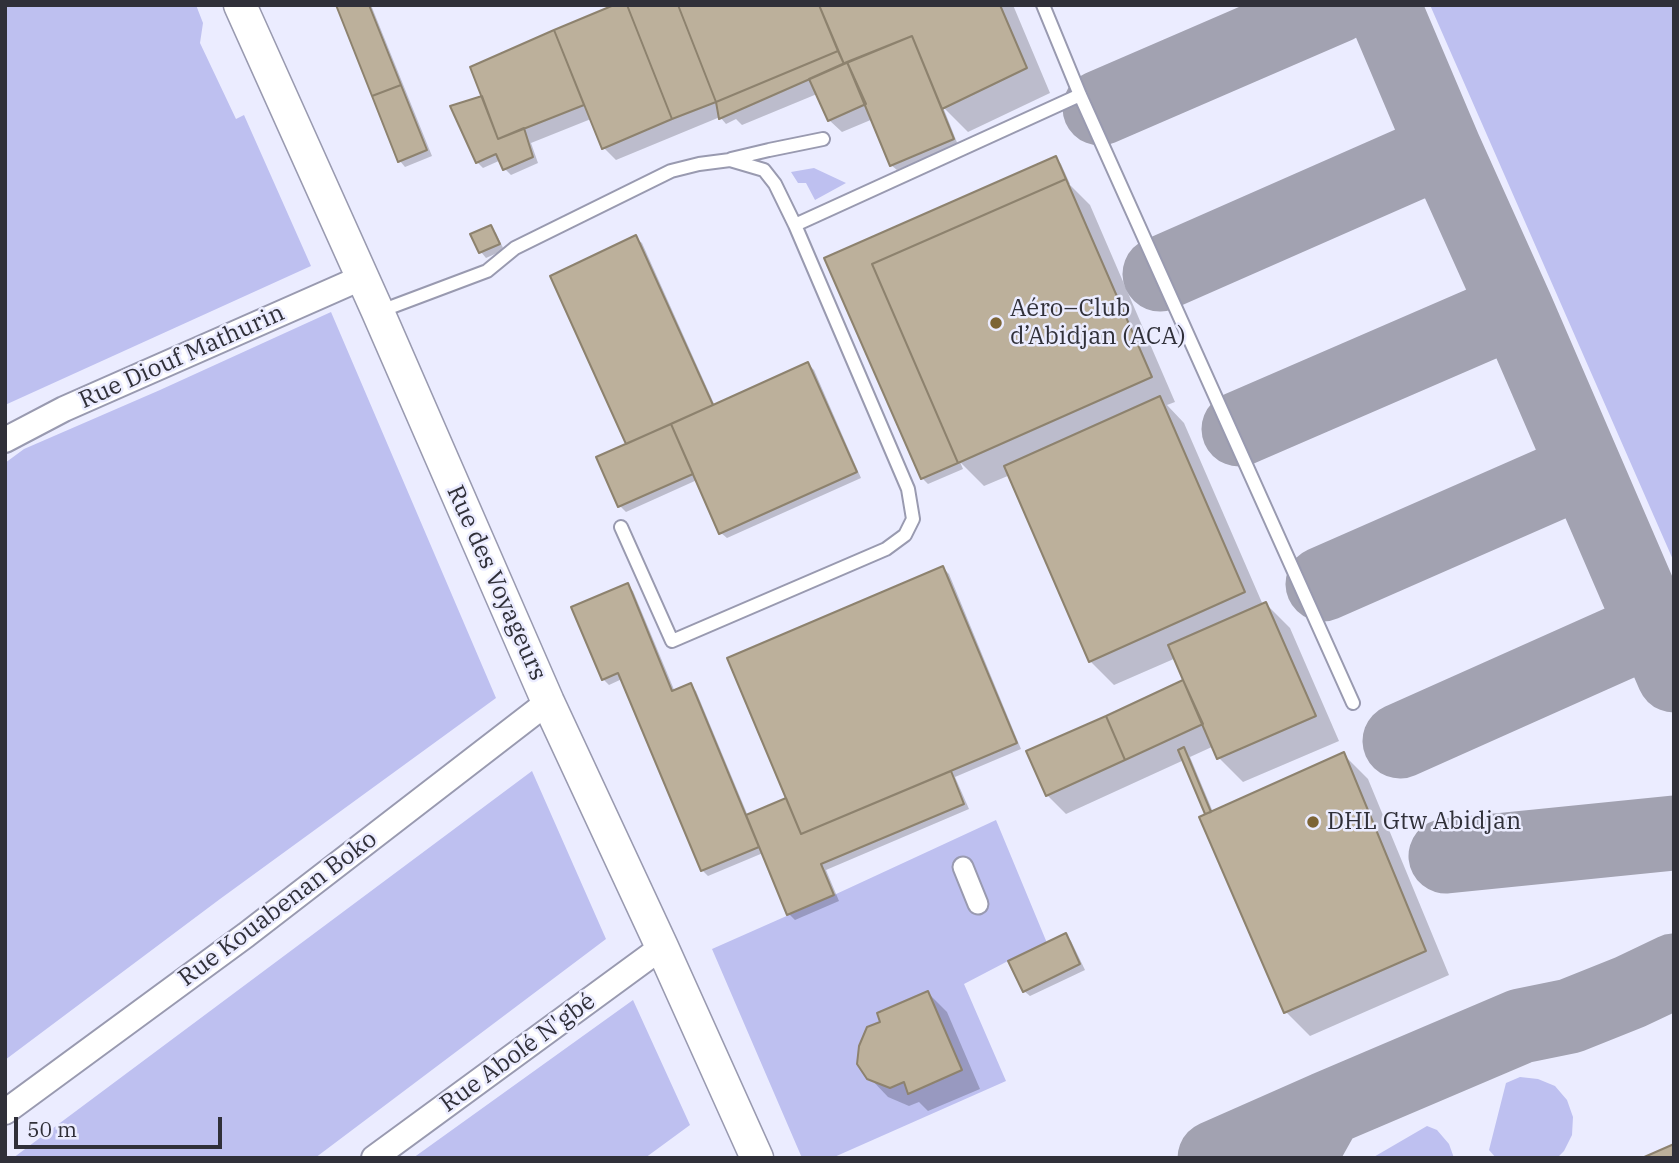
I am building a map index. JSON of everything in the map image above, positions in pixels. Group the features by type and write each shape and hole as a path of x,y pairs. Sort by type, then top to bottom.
{"street":[{"name":"Rue des Voyageurs","path":"240,5 378,312 548,702 757,1158"},
{"name":"Rue Diouf Mathurin","path":"5,440 64,409 361,278"},
{"name":"Rue Kouabenan Boko","path":"5,1112 246,935 548,702"},
{"path":"963,867 978,904"},
{"name":"Rue Abolé N'gbé","path":"374,1158 662,947"}],"lane":[{"path":"1043,5 1080,95 1353,703"},
{"path":"796,225 1080,95"},
{"path":"378,312 487,271 515,248 671,171 824,139"},
{"path":"621,527 672,641 886,550 905,535 913,519 908,489 796,225 775,184 764,170 730,160"}],"shaded area":[{"path":"5,5 196,5 203,23 200,43 236,119 244,115 311,266 5,405"},
{"path":"1430,5 1674,5 1674,562"},
{"path":"814,168 846,183 815,200 806,183 798,183 791,172"},
{"path":"331,312 496,698 5,1060 5,463 24,449"},
{"path":"532,771 606,939 315,1158 13,1158"},
{"path":"996,820 1047,943 964,984 1006,1081 832,1158 802,1158 712,949"},
{"path":"633,1000 690,1125 645,1158 413,1158"},
{"path":"1520,1077 1538,1079 1555,1086 1567,1100 1573,1117 1572,1135 1557,1158 1496,1158 1489,1150 1506,1083"},
{"path":"1427,1126 1437,1130 1449,1144 1454,1158 1372,1158"}],"building":[{"path":"336,5 369,5 401,85 372,96"},
{"path":"614,5 627,5 672,119 602,149 554,30"},
{"path":"627,5 678,5 716,102 672,119"},
{"path":"678,5 819,5 838,51 716,102"},
{"path":"819,5 1000,5 1027,68 942,109 912,36 844,64"},
{"path":"554,30 584,105 498,139 470,67"},
{"path":"912,36 954,139 890,166 847,62"},
{"path":"838,51 844,64 719,119 716,102"},
{"path":"847,62 866,104 828,121 809,79"},
{"path":"401,85 427,150 398,162 372,96"},
{"path":"482,96 498,139 524,128 533,157 503,170 496,154 476,163 450,106"},
{"path":"1056,156 1066,179 872,264 958,463 921,479 824,258"},
{"path":"1066,179 1152,377 958,463 872,264"},
{"path":"491,225 500,244 479,253 470,234"},
{"path":"636,235 713,405 626,444 550,276"},
{"path":"808,362 857,472 719,534 671,424"},
{"path":"1160,396 1245,592 1089,662 1004,466"},
{"path":"671,424 693,474 618,507 596,457"},
{"path":"943,566 1017,743 801,834 727,658"},
{"path":"628,583 672,691 691,683 759,847 701,871 618,673 602,680 571,607"},
{"path":"1266,602 1316,716 1217,759 1168,645"},
{"path":"1183,680 1203,724 1125,760 1106,716"},
{"path":"1106,716 1125,760 1046,796 1026,751"},
{"path":"1184,747 1211,812 1205,814 1178,750"},
{"path":"1344,752 1426,951 1284,1013 1199,817"},
{"path":"951,771 964,804 821,864 834,895 787,915 746,815 786,798 801,834"},
{"path":"1066,933 1080,964 1023,992 1008,961"},
{"path":"928,991 962,1070 908,1094 904,1082 890,1088 867,1079 857,1064 859,1046 867,1027 880,1022 877,1013"},
{"path":"1674,1144 1674,1158 1642,1158"}],"taxiway":[{"path":"1100,108 1338,5"},
{"path":"1383,5 1674,675"},
{"path":"1160,274 1444,149"},
{"path":"1239,429 1516,309"},
{"path":"1323,584 1585,469"},
{"path":"1400,741 1653,628"},
{"path":"1446,856 1674,833"},
{"path":"1302,1158 1307,1143 1326,1109 1521,1026 1570,1016 1674,971"},
{"path":"1215,1158 1326,1109"}],"place":[{"name":"Aéro–Club d’Abidjan (ACA)","path":"996,323"},
{"name":"DHL Gtw Abidjan","path":"1313,822"}]}
